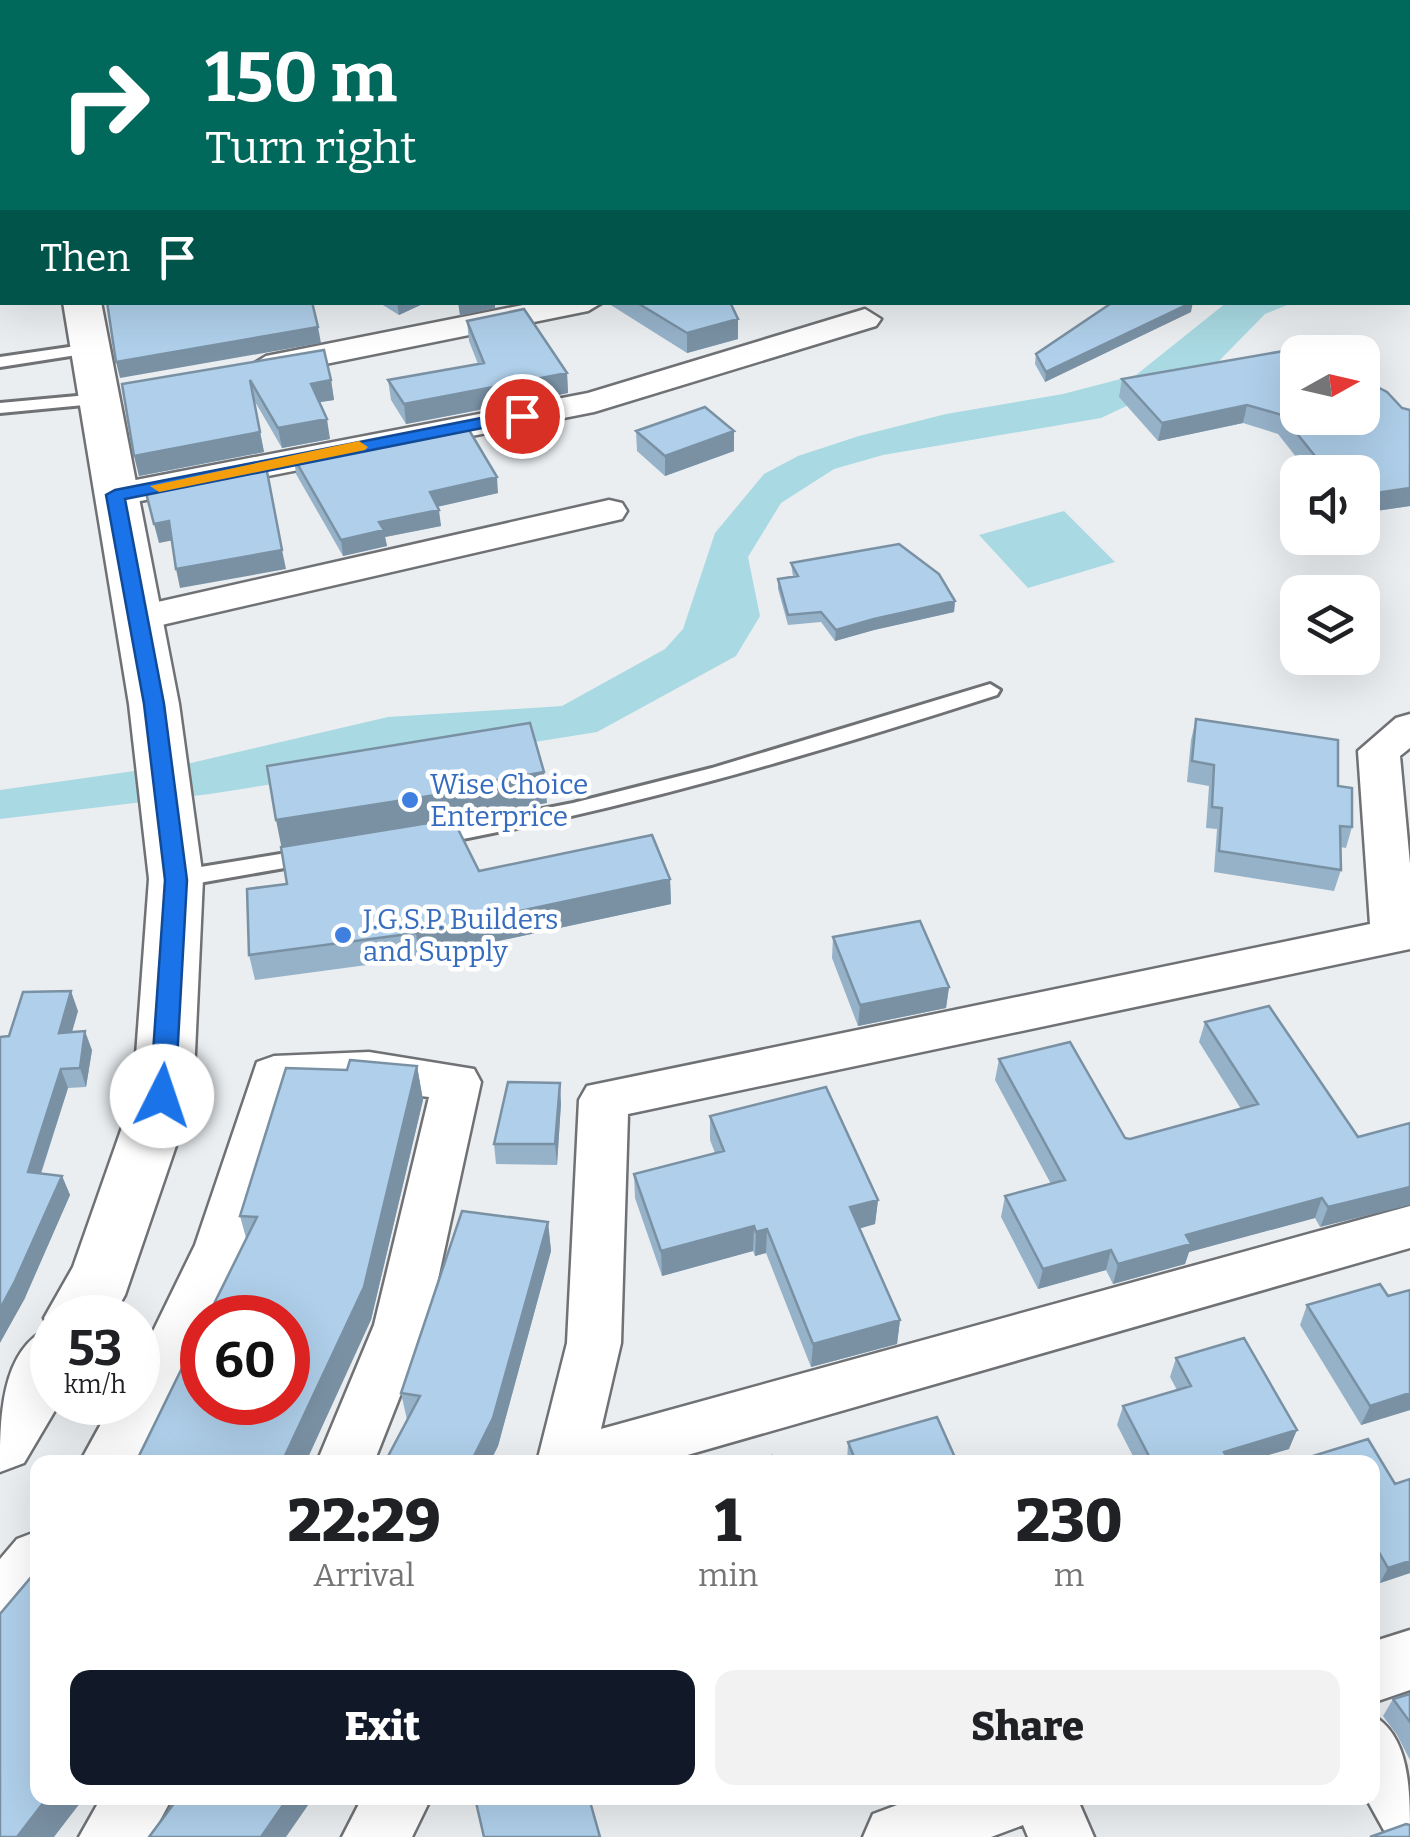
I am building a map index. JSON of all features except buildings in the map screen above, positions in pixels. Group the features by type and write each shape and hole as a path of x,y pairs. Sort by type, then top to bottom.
{"main road":[{"path":"83,305 90,348 111,394 115,495 140,618 176,880 162,1096 102,1276 90,1295"},
{"path":"0,1441 30,1392"}],"street":[{"path":"232,372 573,305"},
{"path":"115,495 594,402 865,320"},
{"path":"140,618 610,511"},
{"path":"567,1455 594,1343 604,1100 1402,935 1378,750 1410,727"},
{"path":"112,1455 157,1379 222,1244 274,1075 369,1070 457,1082 426,1235 368,1420 350,1455"},
{"path":"599,1455 1410,1227"},
{"path":"0,1603 30,1568"},
{"path":"1380,1670 1410,1660"},
{"path":"1380,1760 1410,1814"},
{"path":"112,1837 135,1805"},
{"path":"375,1837 396,1805"},
{"path":"896,1837 990,1805"},
{"path":"1047,1805 1061,1837"}],"lane":[{"path":"0,362 90,348"},
{"path":"0,408 111,394"},
{"path":"402,842 534,821 790,754 990,690"},
{"path":"176,880 327,855"}],"water":[{"path":"1224,305 1287,305 1265,314 1216,364 1101,418 883,455 834,469 781,503 748,557 760,616 736,656 597,732 210,794 0,819 0,790 191,763 388,717 562,706 665,649 683,629 715,533 764,474 798,456 859,436 1136,375"},
{"path":"1064,511 1115,562 1028,588 979,535"}],"slow traffic":[{"path":"159,486 359,447"}],"place":[{"name":"Wise Choice Enterprice","path":"410,800"},
{"name":"J.G.S.P. Builders and Supply","path":"343,935"}],"route":[{"path":"162,1096 176,880 154,704 115,495 522,416"}]}
